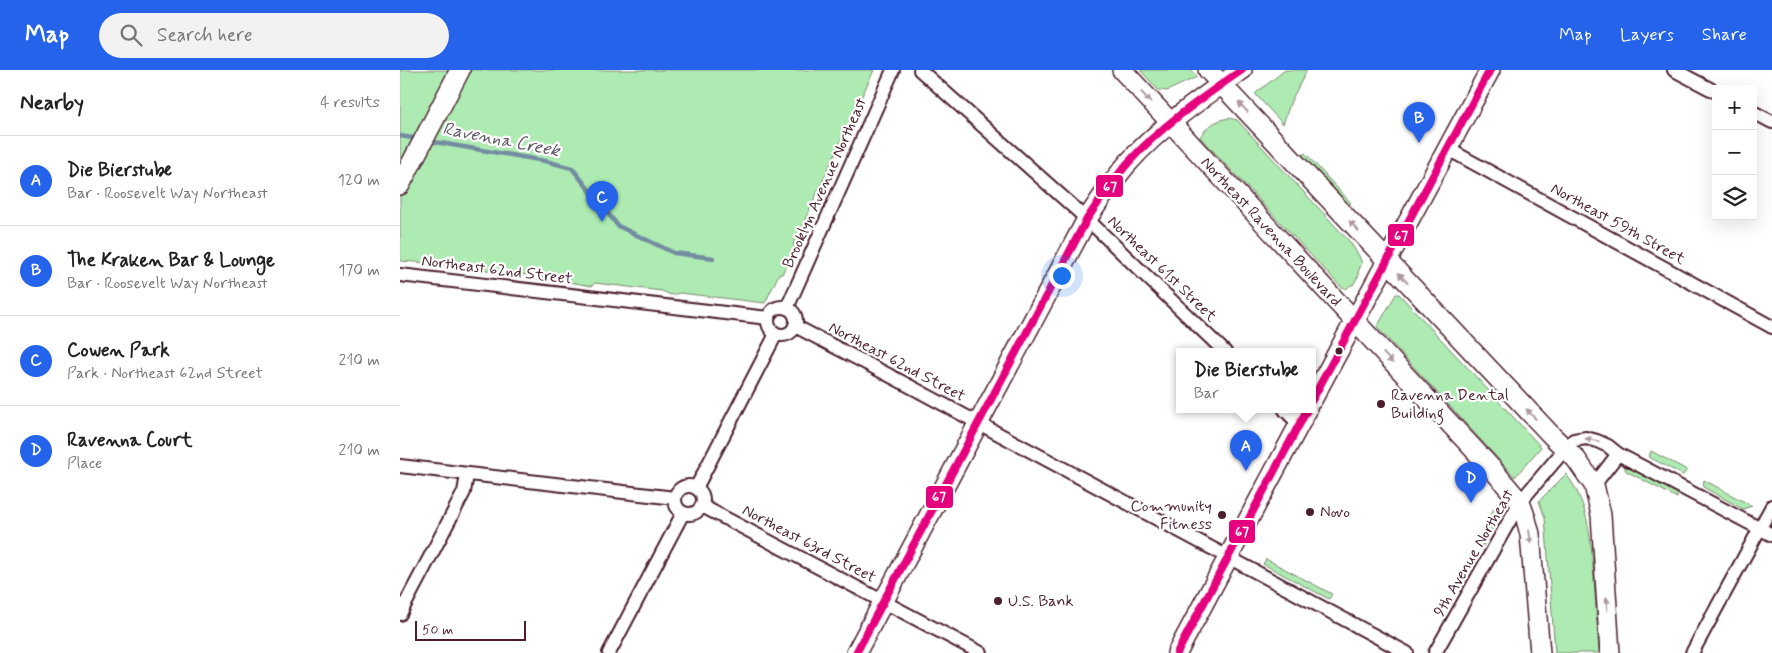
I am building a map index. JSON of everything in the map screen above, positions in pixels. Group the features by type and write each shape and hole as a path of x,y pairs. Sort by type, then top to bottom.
{"main road":[{"path":"400,185 460,70"},
{"name":"Northeast Ravenna Boulevard","path":"1122,70 1494,471 1520,502 1530,534 1540,653"},
{"path":"1208,70 1387,262 1576,459 1594,485 1601,515 1610,653"},
{"path":"856,653 1087,219 1128,162 1170,123 1242,70"},
{"path":"1316,393 1490,70"},
{"path":"1178,653 1227,557 1303,417"}],"street":[{"name":"Brooklyn Avenue Northeast","path":"787,308 892,70"},
{"name":"Northeast 61st Street","path":"920,70 1087,219 1221,348"},
{"path":"1674,70 1712,90"},
{"path":"1757,114 1772,122"},
{"name":"Northeast 59th Street","path":"1448,149 1772,327"},
{"name":"Northeast 62nd Street","path":"400,275 768,318"},
{"path":"778,307 787,308 794,314 796,319 794,326 787,334 776,334 768,325 768,318 771,312 778,307"},
{"name":"Northeast 62nd Street","path":"794,326 1407,653"},
{"path":"696,488 776,334"},
{"path":"1565,449 1574,440 1586,438 1598,441 1618,454 1772,535"},
{"name":"9th Avenue Northeast","path":"1435,653 1520,502 1565,449"},
{"path":"1594,485 1618,454"},
{"path":"400,466 675,498"},
{"path":"400,614 464,492 467,475"},
{"path":"683,487 696,488 703,495 702,506 698,512 693,514 683,513 677,507 675,498 677,494 683,487"},
{"name":"Northeast 63rd Street","path":"702,506 981,653"},
{"path":"1692,653 1772,506"},
{"path":"609,653 683,513"}],"green space":[{"path":"400,70 874,70 799,235 793,244 795,248 782,274 779,274 765,303 680,293 671,295 662,291 595,283 592,286 528,275 400,261"},
{"path":"1140,70 1191,70 1197,77 1167,91 1158,90"},
{"path":"1285,70 1307,70 1291,101 1283,124 1256,93"},
{"path":"1229,118 1237,120 1350,242 1362,263 1358,272 1359,275 1353,285 1346,289 1340,286 1200,137 1212,124"},
{"path":"1305,153 1351,203 1348,206 1301,156"},
{"path":"1396,294 1399,294 1541,447 1515,477 1377,327"},
{"path":"1651,451 1687,470 1683,475 1649,457"},
{"path":"1624,466 1631,467 1678,492 1677,498 1626,471"},
{"path":"1566,474 1580,498 1588,524 1592,552 1599,653 1555,653 1545,518 1539,501"},
{"path":"1704,480 1752,506 1743,509 1703,487"},
{"path":"1498,501 1504,507 1483,546 1476,542"},
{"path":"1266,559 1332,594 1329,599 1263,564"}],"waterway":[{"name":"Ravenna Creek","path":"400,136 419,139"},
{"name":"Ravenna Creek","path":"429,141 545,161 572,168 618,226 674,253 713,258"}],"transit line":[{"name":"67","path":"856,653 1087,219 1117,176 1154,137 1182,113 1242,70"},
{"name":"67","path":"1316,393 1490,70"},
{"name":"67","path":"1177,653 1305,413"}],"place":[{"name":"The Kraken Bar & Lounge","path":"1419,143"},
{"name":"Cowen Park","path":"602,222"},
{"name":"Ravenna Dental Building","path":"1381,404"},
{"name":"Die Bierstube","path":"1246,471"},
{"name":"Ravenna Court","path":"1471,503"},
{"name":"Novo","path":"1310,512"},
{"name":"Community Fitness","path":"1222,515"},
{"name":"U.S. Bank","path":"998,601"}]}
